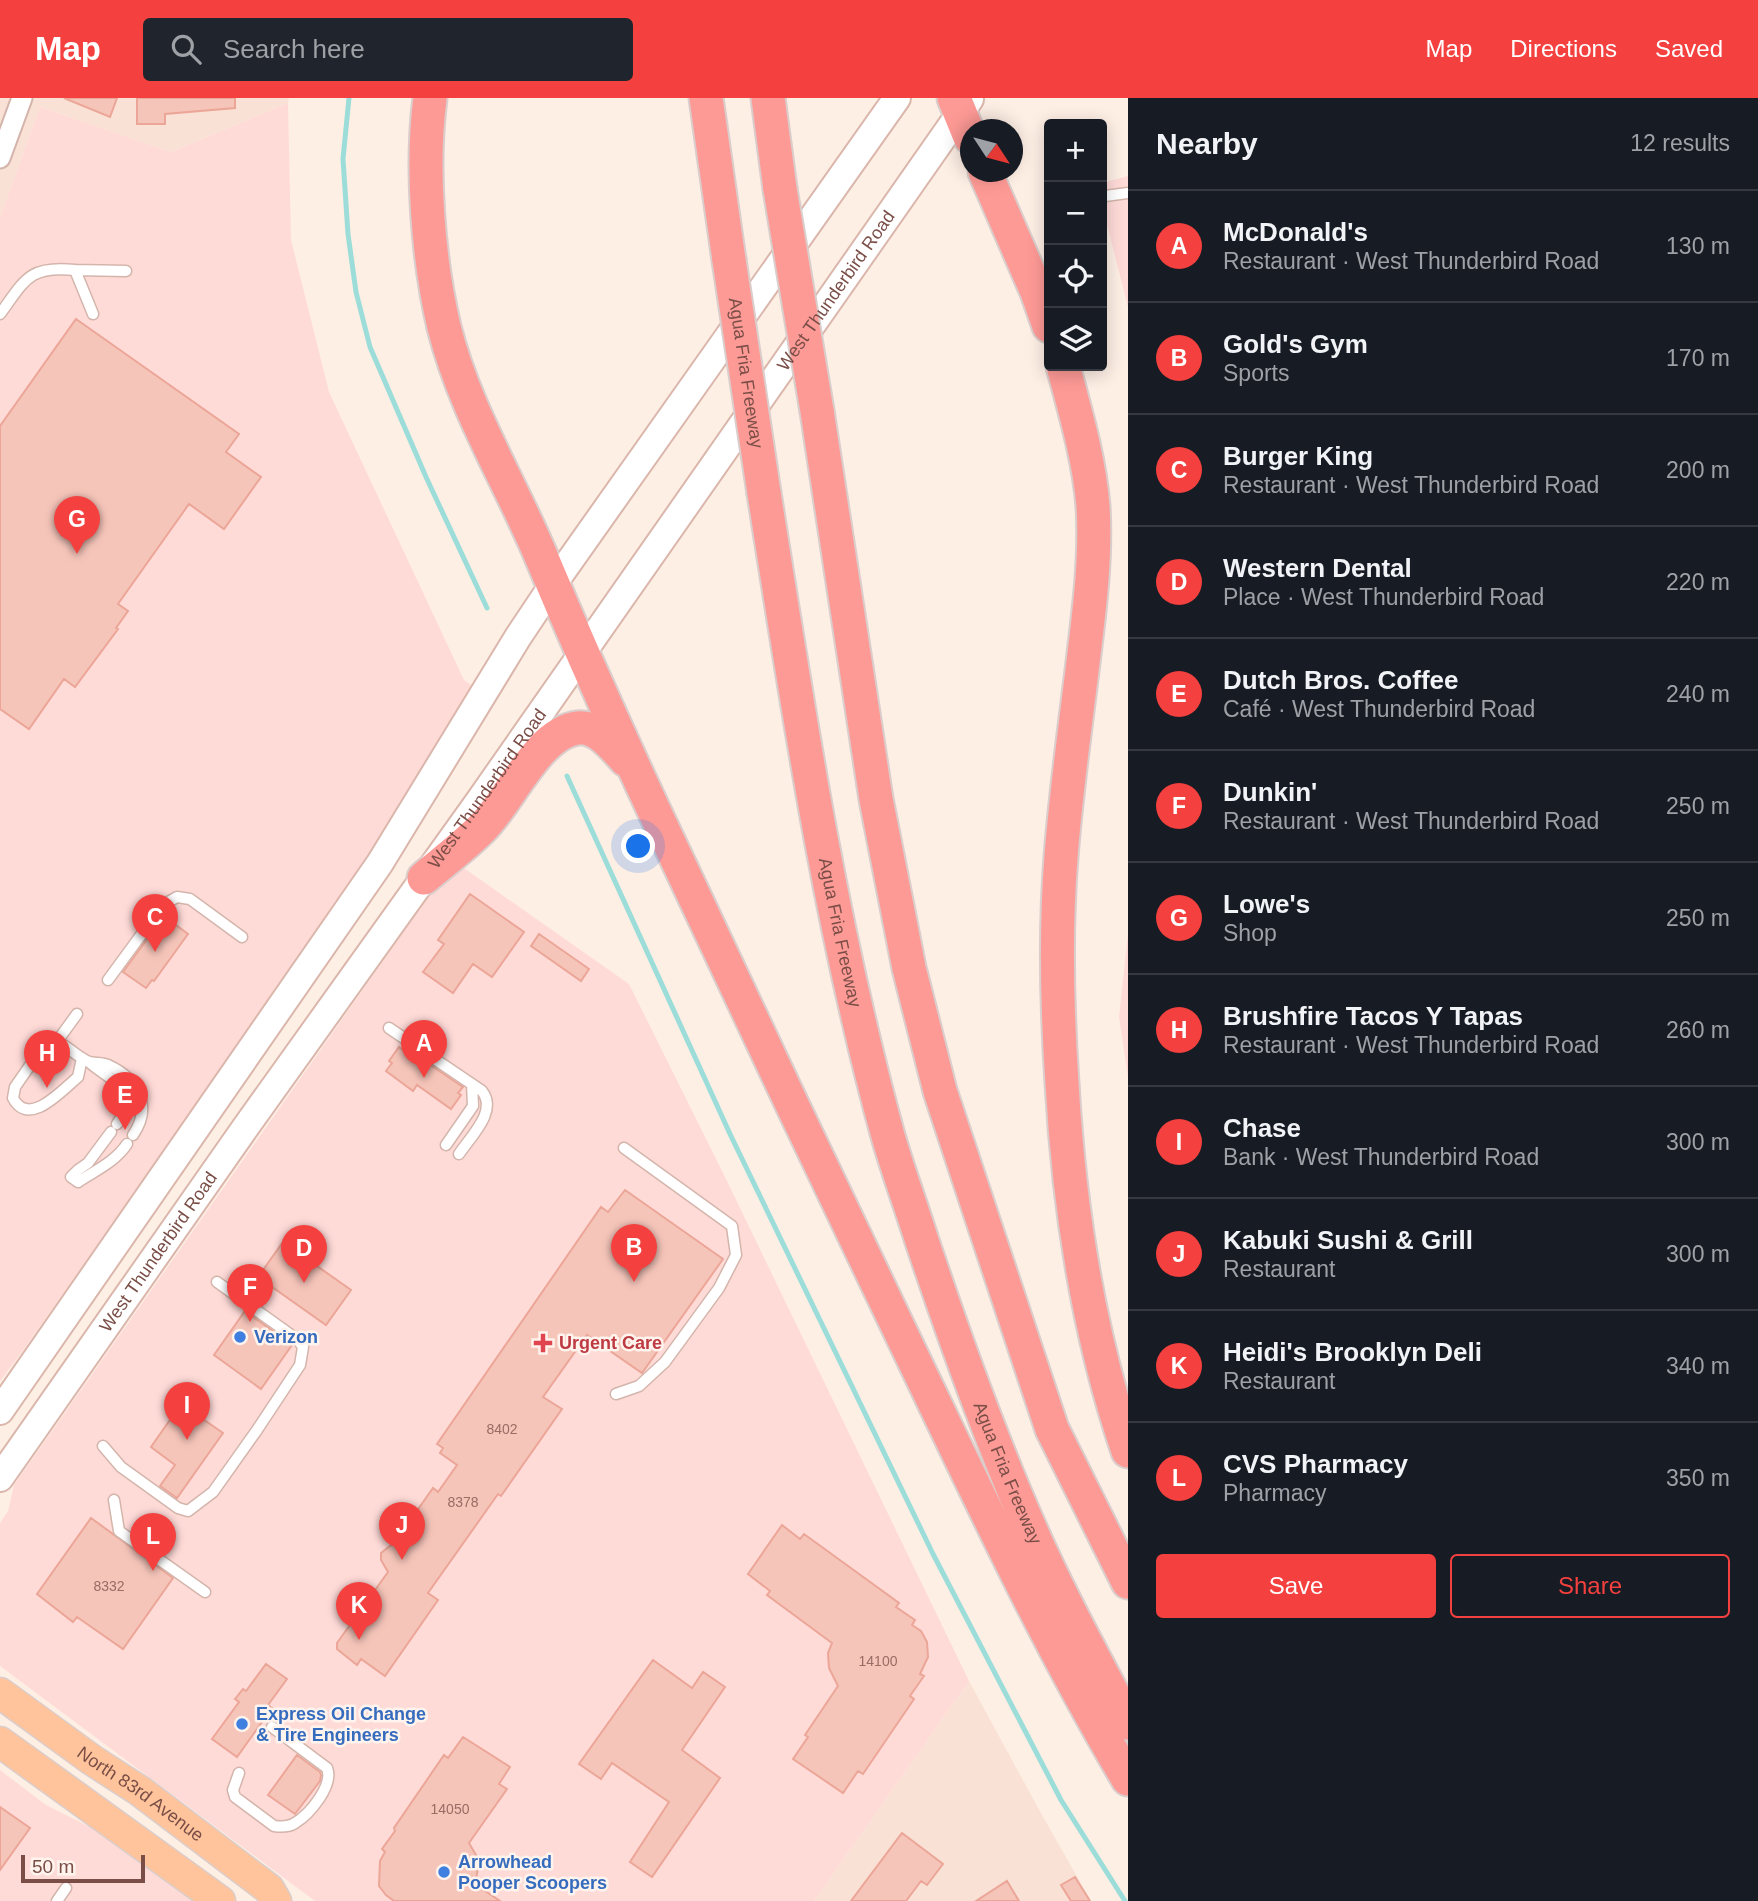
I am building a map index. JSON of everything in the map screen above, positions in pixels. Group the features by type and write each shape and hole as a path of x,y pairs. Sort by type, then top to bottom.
{"highway":[{"path":"430,98 425,136 432,261 445,328 467,397 584,651 634,768 800,1124 1015,1572 1067,1672 1128,1779"},
{"name":"Agua Fria Freeway","path":"706,98 764,493 825,869 888,1137 992,1438 1029,1528 1128,1723"},
{"path":"768,98 780,189 879,811 909,968 940,1091 1052,1429 1128,1582"},
{"path":"989,182 1044,312"},
{"path":"1064,371 1082,435 1093,505 1093,558 1061,857 1056,955 1059,1040 1067,1166 1076,1231 1104,1367 1128,1451"},
{"path":"425,878 484,827 545,746 562,732 578,728 589,729 608,741 634,768"}],"main road":[{"path":"0,1411 373,874 552,586 897,98"},
{"name":"West Thunderbird Road","path":"0,1478 964,112"},
{"name":"North 83rd Avenue","path":"0,1693 92,1760 140,1791 269,1889 276,1901"},
{"path":"0,1742 220,1901"}],"street":[{"path":"0,158 22,98"}],"lane":[{"path":"1107,196 1128,193"},
{"path":"0,314 34,273 52,268 126,271"},
{"path":"75,270 93,314"},
{"path":"108,980 163,905 177,897 190,899 242,937"},
{"path":"58,1040 77,1014"},
{"path":"389,1028 487,1097 488,1110 459,1154"},
{"path":"85,1060 78,1077 32,1111 19,1107 13,1098 15,1087 50,1038 58,1040 85,1060 121,1085 125,1091 127,1107 89,1163 72,1177 78,1182 120,1154 141,1125 142,1116 142,1101 138,1089 107,1064 85,1060"},
{"path":"446,1145 473,1107 472,1084"},
{"path":"616,1394 639,1386 665,1362 719,1288 736,1255 732,1226 624,1149"},
{"path":"103,1446 121,1467 170,1503 188,1511 213,1492 257,1430 300,1365 303,1347 298,1340 217,1282"},
{"path":"114,1500 119,1531 205,1592"},
{"path":"239,1773 233,1790 235,1797 274,1826 293,1825 305,1815 322,1793 329,1782 330,1774 327,1768 272,1727"},
{"path":"57,1901 66,1888"}],"shaded area":[{"path":"0,98 289,98 288,103 171,152 40,107 0,218"},
{"path":"288,103 291,240 329,392 464,680 473,686 354,878 0,1381 0,218 40,107 171,152"},
{"path":"1128,176 1128,307 1107,225 1107,182"},
{"path":"461,866 629,984 969,1681 814,1901 315,1901 0,1666 0,1523 8,1511 14,1485 438,883"},
{"path":"1128,934 1128,1077 1119,1017"},
{"path":"969,1681 1091,1901 814,1901"},
{"path":"0,1770 46,1805 92,1828 193,1901 0,1901"}],"building":[{"path":"64,98 117,98 110,117"},
{"path":"137,98 235,98 235,108 165,114 165,124 137,124"},
{"path":"76,319 239,434 226,452 261,477 224,529 189,504 118,604 128,611 116,628 118,629 75,687 64,679 29,729 0,709 0,426"},
{"path":"470,894 524,932 492,977 473,964 453,993 423,972 444,944 438,940"},
{"path":"164,916 188,934 146,988 123,972"},
{"path":"539,934 589,969 581,981 531,946"},
{"path":"399,1047 403,1050 405,1048 463,1087 451,1109 417,1085 413,1091 386,1071 392,1063 389,1061"},
{"path":"625,1190 723,1259 642,1373 587,1335 543,1397 562,1409 428,1593 438,1600 385,1676 361,1659 357,1665 337,1649 337,1643 388,1572 381,1560 381,1553 395,1542 433,1488 438,1492 457,1465 440,1453 443,1448 437,1444 601,1207 608,1212"},
{"path":"283,1242 351,1290 326,1325 258,1277"},
{"path":"245,1311 292,1345 261,1389 214,1355"},
{"path":"181,1404 223,1433 177,1498 160,1486 175,1465 151,1447"},
{"path":"91,1518 173,1578 123,1649 77,1617 73,1622 37,1594"},
{"path":"782,1525 800,1539 804,1534 899,1603 896,1607 915,1620 912,1625 921,1631 927,1642 928,1657 920,1674 924,1676 910,1696 914,1699 863,1774 858,1771 843,1793 793,1759 808,1737 805,1735 838,1686 829,1668 828,1653 832,1643 767,1595 770,1591 748,1574"},
{"path":"653,1660 692,1688 703,1672 725,1687 682,1750 720,1778 652,1877 630,1862 669,1802 612,1763 601,1779 579,1764"},
{"name":"Express Oil Change & Tire Engineers","path":"266,1664 287,1679 268,1705 272,1708 237,1757 212,1739 239,1702 235,1699 243,1689 246,1691"},
{"path":"463,1737 510,1767 499,1784 507,1789 469,1843 476,1855 478,1868 475,1884 500,1901 394,1901 379,1886 380,1861 385,1852 382,1849 444,1755 448,1758"},
{"path":"297,1755 321,1775 320,1781 295,1814 268,1795"},
{"path":"0,1807 30,1828 0,1870"},
{"path":"902,1833 943,1864 927,1885 921,1881 906,1901 851,1901"},
{"path":"1075,1877 1090,1901 1071,1901 1061,1885"},
{"path":"1007,1881 1019,1901 976,1901"}],"waterway":[{"path":"349,98 343,159 348,234 356,292 370,347 487,608"},
{"path":"567,776 730,1134 933,1554 1061,1800 1125,1901"}],"place":[{"name":"Lowe's","path":"77,554"},
{"name":"Burger King","path":"155,952"},
{"name":"McDonald's","path":"424,1078"},
{"name":"Brushfire Tacos Y Tapas","path":"47,1088"},
{"name":"Dutch Bros. Coffee","path":"125,1130"},
{"name":"Gold's Gym","path":"634,1282"},
{"name":"Western Dental","path":"304,1283"},
{"name":"Dunkin'","path":"250,1322"},
{"name":"Verizon","path":"240,1337"},
{"name":"Urgent Care","path":"543,1343"},
{"name":"Chase","path":"187,1440"},
{"name":"Kabuki Sushi & Grill","path":"402,1560"},
{"name":"CVS Pharmacy","path":"153,1571"},
{"name":"Heidi's Brooklyn Deli","path":"359,1640"},
{"name":"Express Oil Change & Tire Engineers","path":"242,1724"},
{"name":"Arrowhead Pooper Scoopers","path":"444,1872"}]}
